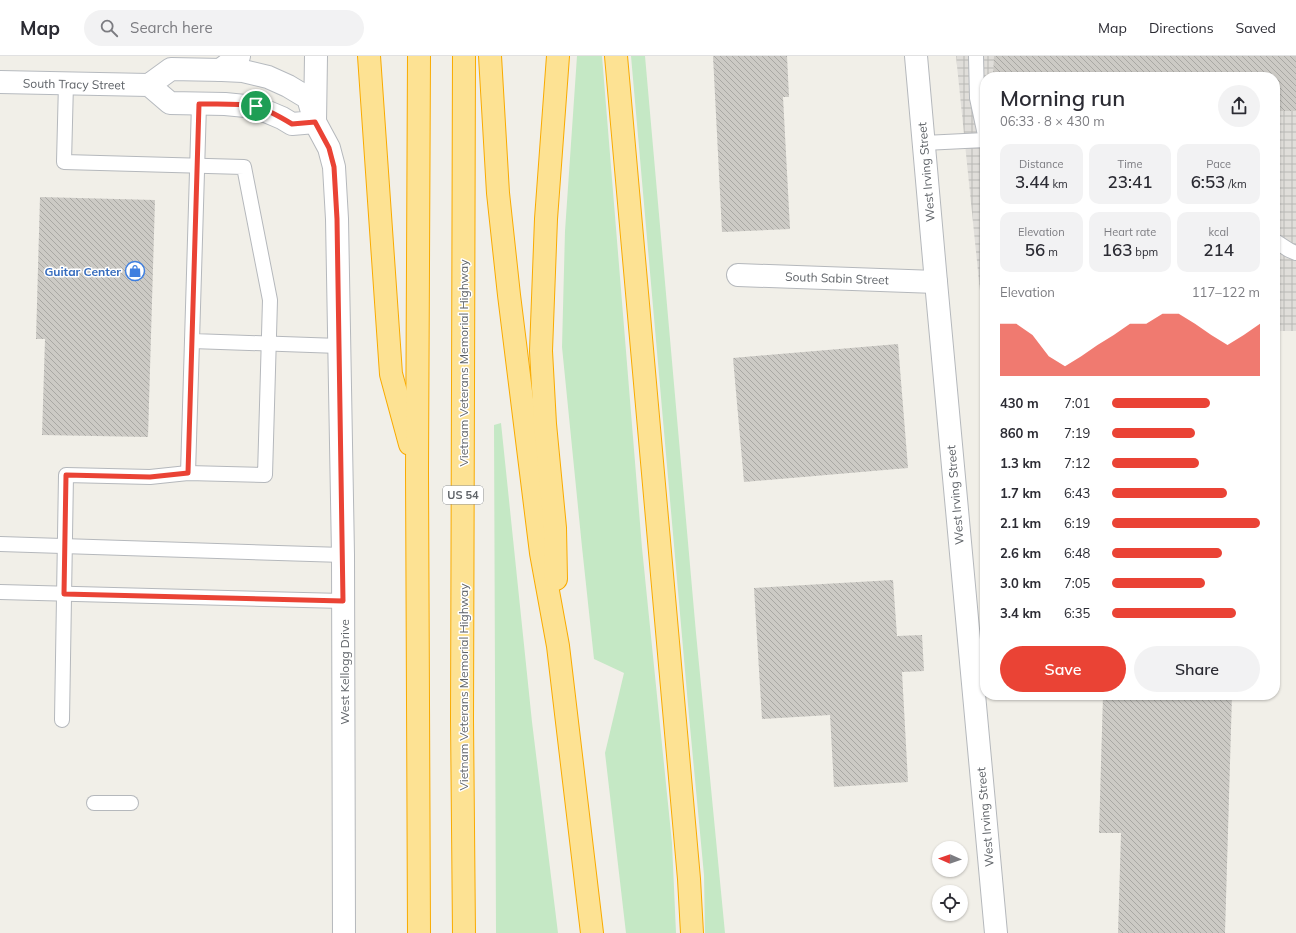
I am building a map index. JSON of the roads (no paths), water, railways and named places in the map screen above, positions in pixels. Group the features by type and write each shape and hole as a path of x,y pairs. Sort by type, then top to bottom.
{"highway":[{"path":"369,56 392,374 417,472"},
{"path":"419,56 417,472 419,933"},
{"name":"Vietnam Veterans Memorial Highway","path":"464,56 462,728 464,933"},
{"path":"490,56 498,193 541,553 551,579"},
{"path":"558,56 546,219 541,351 545,424 555,528 551,579 592,933"},
{"path":"616,56 692,933"}],"street":[{"path":"220,70 238,56"},
{"name":"West Kellogg Drive","path":"316,56 315,122 329,148 334,167 337,219 343,555 344,933"},
{"name":"West Irving Street","path":"916,56 996,933"},
{"path":"171,69 220,70 243,71 256,74 268,77 288,86 308,98 315,122 292,124 256,106 170,103 148,85 171,69"},
{"name":"South Tracy Street","path":"0,82 148,85"},
{"name":"South Sabin Street","path":"738,275 936,282"}],"lane":[{"path":"976,56 980,109"},
{"path":"62,720 66,475 150,477 188,473 265,475 270,300 244,167 64,162 66,83"},
{"path":"188,473 199,104"},
{"path":"924,143 980,140"},
{"path":"1280,244 1296,253"},
{"path":"192,341 339,346"},
{"path":"0,544 343,555"},
{"path":"0,592 343,601"},
{"path":"94,802 130,803"}],"place":[{"name":"Guitar Center","path":"135,271"}]}
